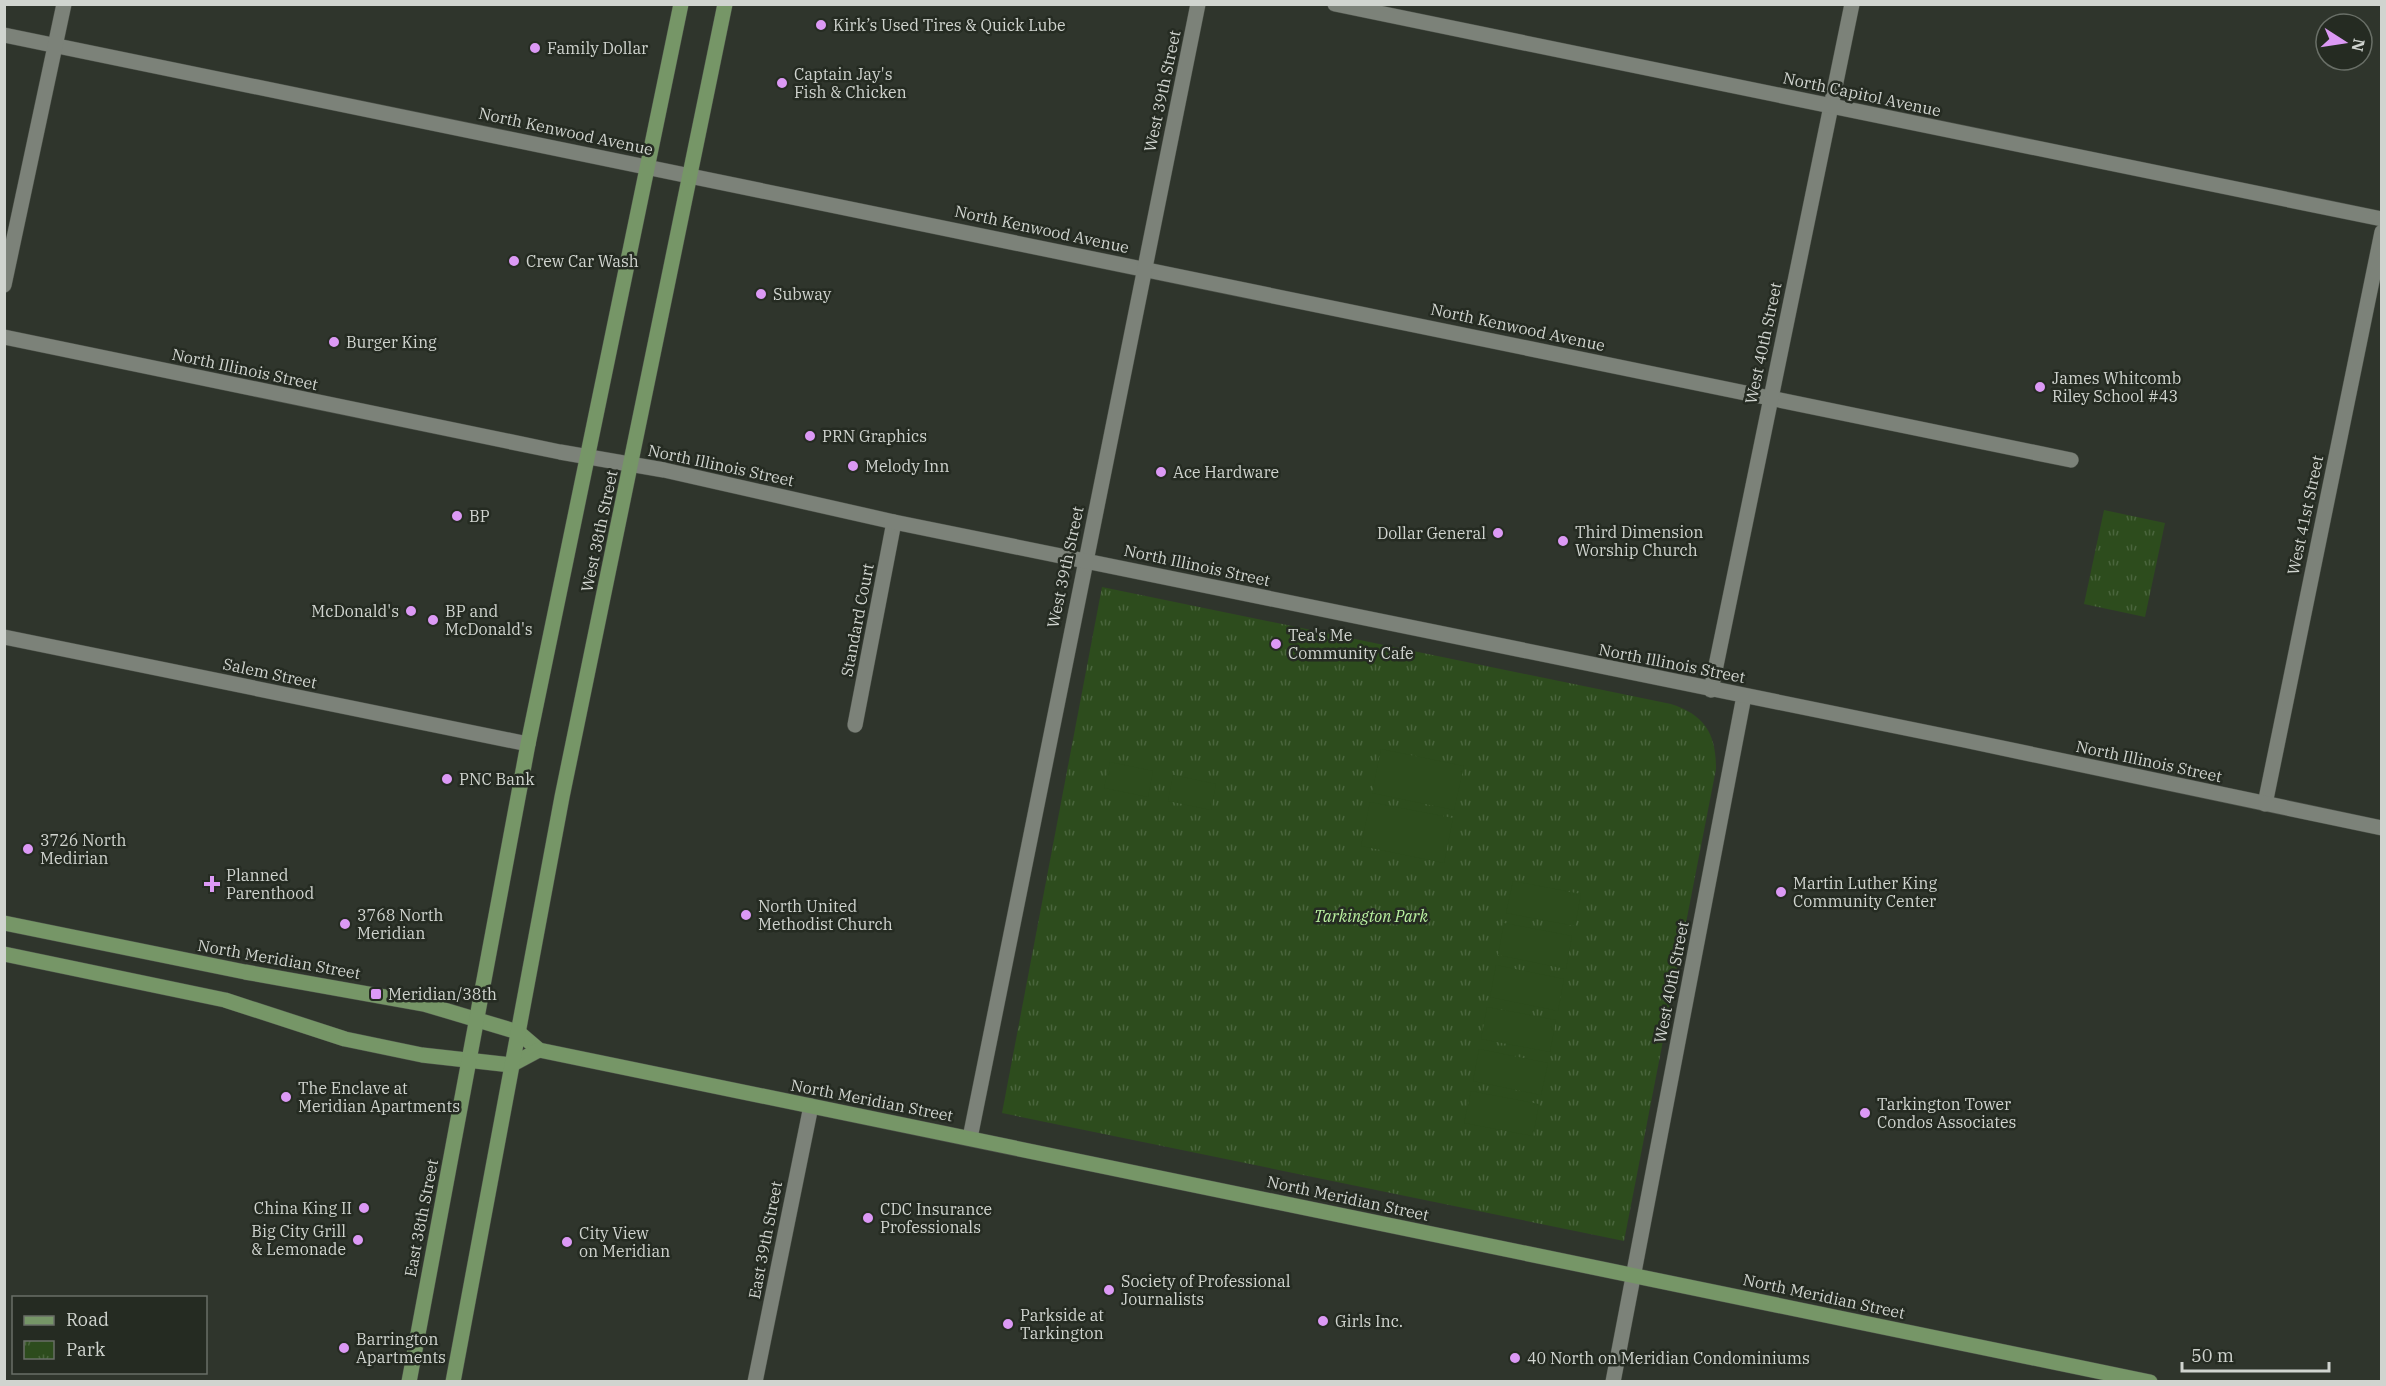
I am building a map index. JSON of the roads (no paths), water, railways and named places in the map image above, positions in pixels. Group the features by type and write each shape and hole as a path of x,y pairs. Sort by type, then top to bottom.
{"main road":[{"name":"West 38th Street","path":"469,1060 528,744 681,4"},
{"name":"West 38th Street","path":"511,1065 562,797 725,4"},
{"name":"North Meridian Street","path":"4,923 245,972 424,1004 519,1032 539,1050 2150,1382"},
{"path":"4,954 225,1000 345,1039 422,1055 511,1065 539,1050"},
{"name":"East 38th Street","path":"409,1382 469,1060"},
{"path":"453,1382 511,1065"}],"street":[{"path":"4,285 64,4"},
{"name":"West 39th Street","path":"969,1138 1198,4"},
{"name":"North Capitol Avenue","path":"1335,4 2382,219"},
{"name":"West 40th Street","path":"1711,690 1852,4"},
{"name":"North Kenwood Avenue","path":"4,35 2071,460"},
{"name":"West 41st Street","path":"2265,804 2382,232"},
{"name":"North Illinois Street","path":"4,337 588,457 631,463 894,522 2382,828"},
{"name":"Standard Court","path":"855,725 894,522"},
{"name":"Salem Street","path":"4,636 528,744"},
{"name":"West 40th Street","path":"1613,1382 1744,696"},
{"name":"East 39th Street","path":"755,1382 811,1106"}],"place":[{"name":"Kirk’s Used Tires & Quick Lube","path":"821,25"},
{"name":"Family Dollar","path":"535,48"},
{"name":"Captain Jay's Fish & Chicken","path":"782,83"},
{"name":"Crew Car Wash","path":"514,261"},
{"name":"Subway","path":"761,294"},
{"name":"Burger King","path":"334,342"},
{"name":"James Whitcomb Riley School #43","path":"2040,387"},
{"name":"PRN Graphics","path":"810,436"},
{"name":"Melody Inn","path":"853,466"},
{"name":"Ace Hardware","path":"1161,472"},
{"name":"BP","path":"457,516"},
{"name":"Dollar General","path":"1498,533"},
{"name":"Third Dimension Worship Church","path":"1563,541"},
{"name":"McDonald's","path":"411,611"},
{"name":"BP and McDonald's","path":"433,620"},
{"name":"Tea's Me Community Cafe","path":"1276,644"},
{"name":"PNC Bank","path":"447,779"},
{"name":"3726 North Medirian","path":"28,849"},
{"name":"Planned Parenthood","path":"212,884"},
{"name":"Martin Luther King Community Center","path":"1781,892"},
{"name":"North United Methodist Church","path":"746,915"},
{"name":"3768 North Meridian","path":"345,924"},
{"name":"Meridian/38th","path":"376,994"},
{"name":"The Enclave at Meridian Apartments","path":"286,1097"},
{"name":"Tarkington Tower Condos Associates","path":"1865,1113"},
{"name":"China King II","path":"364,1208"},
{"name":"CDC Insurance Professionals","path":"868,1218"},
{"name":"Big City Grill & Lemonade","path":"358,1240"},
{"name":"City View on Meridian","path":"567,1242"},
{"name":"Society of Professional Journalists","path":"1109,1290"},
{"name":"Girls Inc.","path":"1323,1321"},
{"name":"Parkside at Tarkington","path":"1008,1324"},
{"name":"Barrington Apartments","path":"344,1348"},
{"name":"40 North on Meridian Condominiums","path":"1515,1358"}],"park label":[{"name":"Tarkington Park","path":"1371,916"}]}
